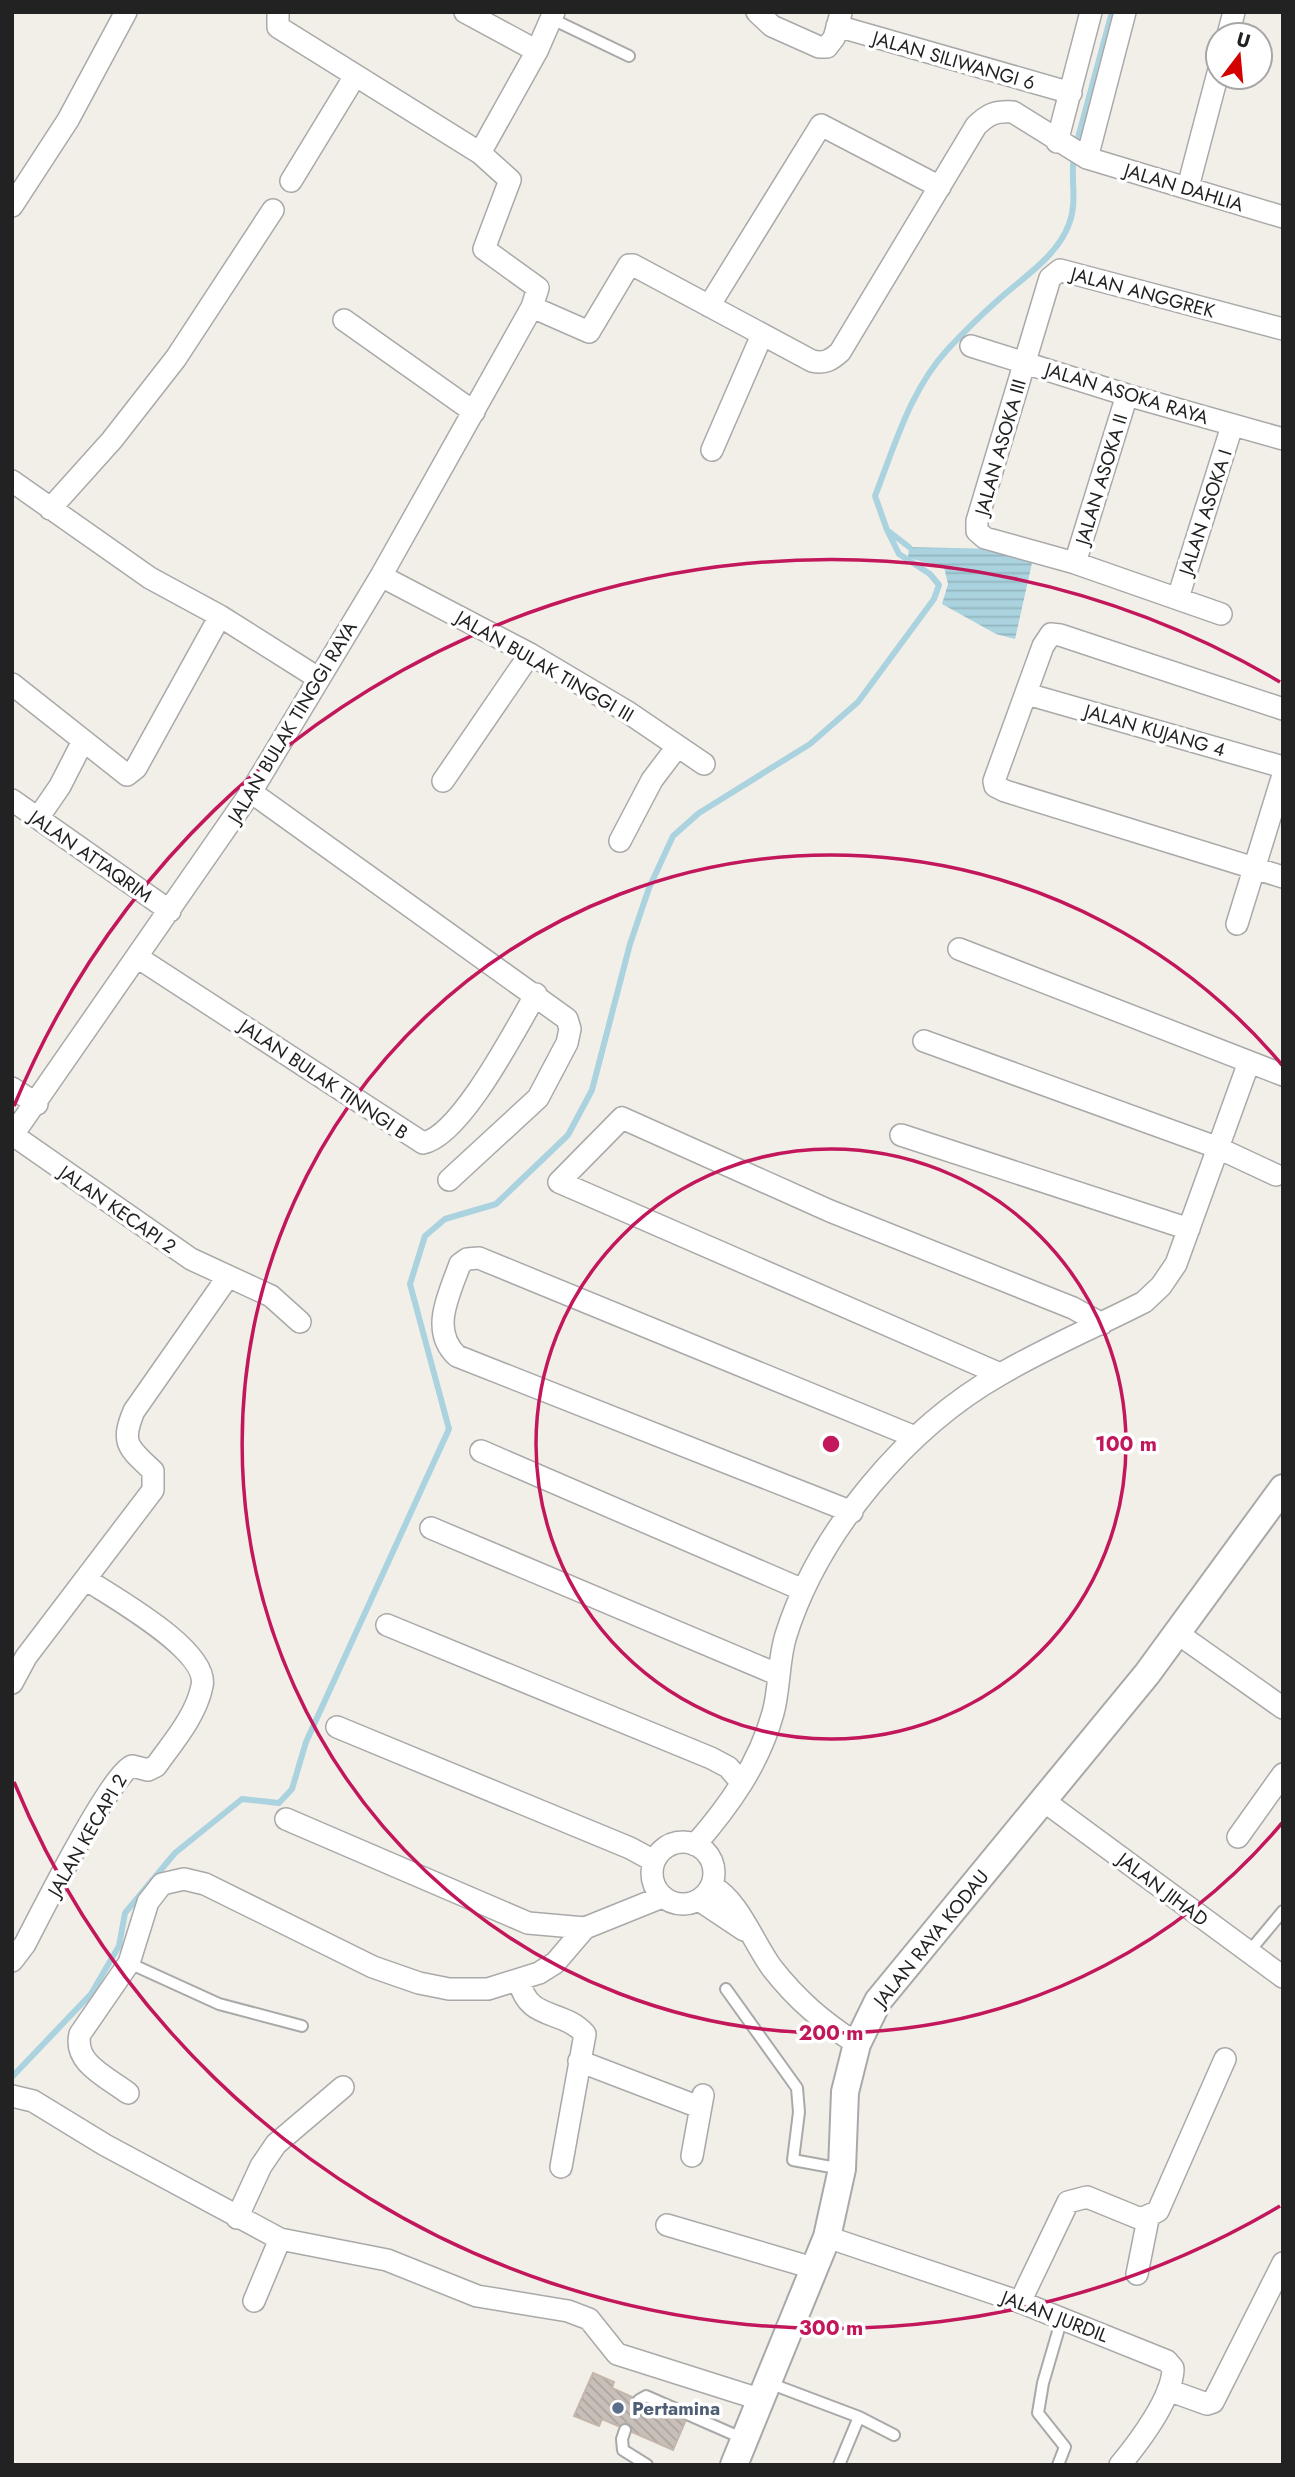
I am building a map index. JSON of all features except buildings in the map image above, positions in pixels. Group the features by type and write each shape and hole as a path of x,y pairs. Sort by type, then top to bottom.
{"street":[{"path":"12,206 68,120 126,12"},
{"path":"278,12 278,27 480,153 510,180 484,249 535,297 589,332 630,265 812,361 821,363 830,360 840,352 940,187 821,125 709,306"},
{"path":"464,12 537,51"},
{"path":"757,12 772,26 819,47 827,47 831,42 839,19"},
{"path":"1086,158 1125,12"},
{"path":"1061,144 1089,13"},
{"path":"480,153 537,51 553,16"},
{"name":"JALAN SILIWANGI 6","path":"839,19 1071,93"},
{"path":"292,181 355,76"},
{"path":"1188,187 1213,91"},
{"name":"JALAN DAHLIA","path":"940,187 976,126 988,114 1013,112 1086,158 1283,217"},
{"path":"50,509 112,440 176,358 273,210"},
{"name":"JALAN ANGGREK","path":"1025,362 1050,278 1060,270 1283,329"},
{"name":"JALAN BULAK TINGGI RAYA","path":"13,1135 251,792 381,576 474,412 535,297"},
{"path":"344,320 474,412"},
{"path":"712,450 762,335"},
{"name":"JALAN ASOKA RAYA","path":"971,345 1127,395 1283,439"},
{"name":"JALAN ASOKA III","path":"1025,362 977,521 977,531 985,538 1075,564"},
{"name":"JALAN ASOKA II","path":"1075,564 1127,395"},
{"name":"JALAN ASOKA I","path":"1178,598 1232,426"},
{"path":"12,481 150,578 220,616 318,678"},
{"path":"1075,564 1221,614"},
{"name":"JALAN BULAK TINGGI III","path":"381,576 530,654 626,711 704,764"},
{"path":"12,684 123,774 136,768 220,616"},
{"path":"1283,709 1055,634 1046,639 993,780 995,786 1283,877"},
{"path":"443,781 530,654"},
{"name":"JALAN KUJANG 4","path":"1027,694 1283,767"},
{"path":"38,818 60,786 83,741"},
{"path":"620,841 652,780 677,747"},
{"path":"1237,924 1283,775"},
{"path":"251,792 390,895 567,1019 570,1029 567,1043 538,1098 449,1180"},
{"name":"JALAN ATTAQRIM","path":"12,800 170,911"},
{"path":"959,949 1283,1075"},
{"name":"JALAN BULAK TINNGI B","path":"137,957 423,1143 440,1135 466,1107 536,995"},
{"path":"923,1041 1216,1147 1276,1175"},
{"path":"695,1844 731,1803 743,1783 773,1713 785,1637 803,1590 852,1512 915,1437 937,1418 1000,1374 1144,1302 1161,1286 1176,1264 1216,1147 1249,1062"},
{"path":"12,1088 37,1104"},
{"path":"1000,1374 559,1182 622,1118 830,1211 1073,1308 1102,1324"},
{"name":"JALAN KECAPI 2","path":"13,1135 191,1259 227,1278 271,1296 300,1322"},
{"path":"901,1135 1189,1229"},
{"path":"852,1512 457,1356 443,1336 443,1316 460,1264 467,1259 479,1258 915,1437"},
{"path":"12,1683 26,1657 87,1580 155,1484 153,1471 127,1443 127,1428 134,1411 227,1278"},
{"path":"481,1451 803,1590"},
{"name":"JALAN RAYA KODAU","path":"734,2465 827,2237 842,2169 845,2092 857,2044 878,2001 1044,1801 1177,1633 1282,1492"},
{"path":"431,1528 779,1675"},
{"name":"JALAN KECAPI 2","path":"12,1961 25,1944 121,1774 132,1766 148,1770 156,1766 195,1706 203,1684 202,1672 196,1660 173,1639 87,1580"},
{"path":"387,1625 710,1758 728,1767 743,1783"},
{"path":"1177,1633 1283,1707"},
{"path":"337,1727 630,1848 654,1861"},
{"path":"1238,1837 1283,1774"},
{"name":"JALAN JIHAD","path":"1044,1801 1283,1977"},
{"path":"286,1819 528,1923 585,1928 662,1897"},
{"path":"685,1842 695,1844 709,1857 713,1867 705,1893 680,1904 662,1897 652,1880 654,1861 666,1847 685,1842"},
{"path":"128,2093 81,2058 77,2047 80,2034 129,1963 148,1902 162,1884 184,1879 205,1884 373,1967 419,1983 449,1989 488,1989 519,1980 555,1963 585,1928"},
{"path":"705,1893 749,1934 800,2001 825,2024 857,2044"},
{"path":"519,1980 523,1997 536,2007 578,2026 585,2034 561,2167"},
{"path":"1020,2302 1068,2202 1087,2197 1141,2219 1158,2211 1225,2059"},
{"path":"579,2061 702,2100 692,2156"},
{"path":"237,2218 261,2166 276,2144 342,2087"},
{"path":"12,2096 33,2101 237,2218 280,2239 338,2253 387,2260 477,2296 568,2311 589,2319 617,2354 763,2390"},
{"path":"1138,2274 1148,2218"},
{"path":"667,2225 813,2268"},
{"name":"JALAN JURDIL","path":"827,2237 1020,2302 1167,2361 1173,2368 1168,2390"},
{"path":"254,2301 280,2239"},
{"path":"1120,2465 1139,2441 1168,2390 1207,2404 1213,2402 1283,2263"}],"lane":[{"path":"553,16 629,56"},
{"path":"1248,1953 1283,1911"},
{"path":"129,1963 219,2004 302,2026"},
{"path":"726,1989 797,2088 799,2112 793,2160 842,2169"},
{"path":"1058,2465 1065,2447 1038,2413 1042,2383 1062,2318"},
{"path":"763,2390 859,2417 894,2435"},
{"path":"639,2400 646,2396 744,2440"},
{"path":"839,2465 859,2417"},
{"path":"625,2430 622,2439 624,2450 647,2465"}],"water":[{"path":"909,547 997,549 1032,563 1015,639 996,634 942,604 948,584 944,567 908,558"}],"waterway":[{"path":"1076,145 1112,12"},
{"path":"909,547 887,530 875,496 913,400 948,349 1056,247 1072,215 1074,156"},
{"path":"12,2077 91,1994 119,1946 125,1913 175,1853 242,1799 279,1803 292,1789 306,1742 449,1429 410,1284 425,1236 445,1219 496,1204 568,1135 592,1090 630,944 649,888 673,836 699,813 810,744 858,702 934,599 939,585 930,574 899,554 887,530"}],"place":[{"name":"Pertamina","path":"618,2408"}]}
